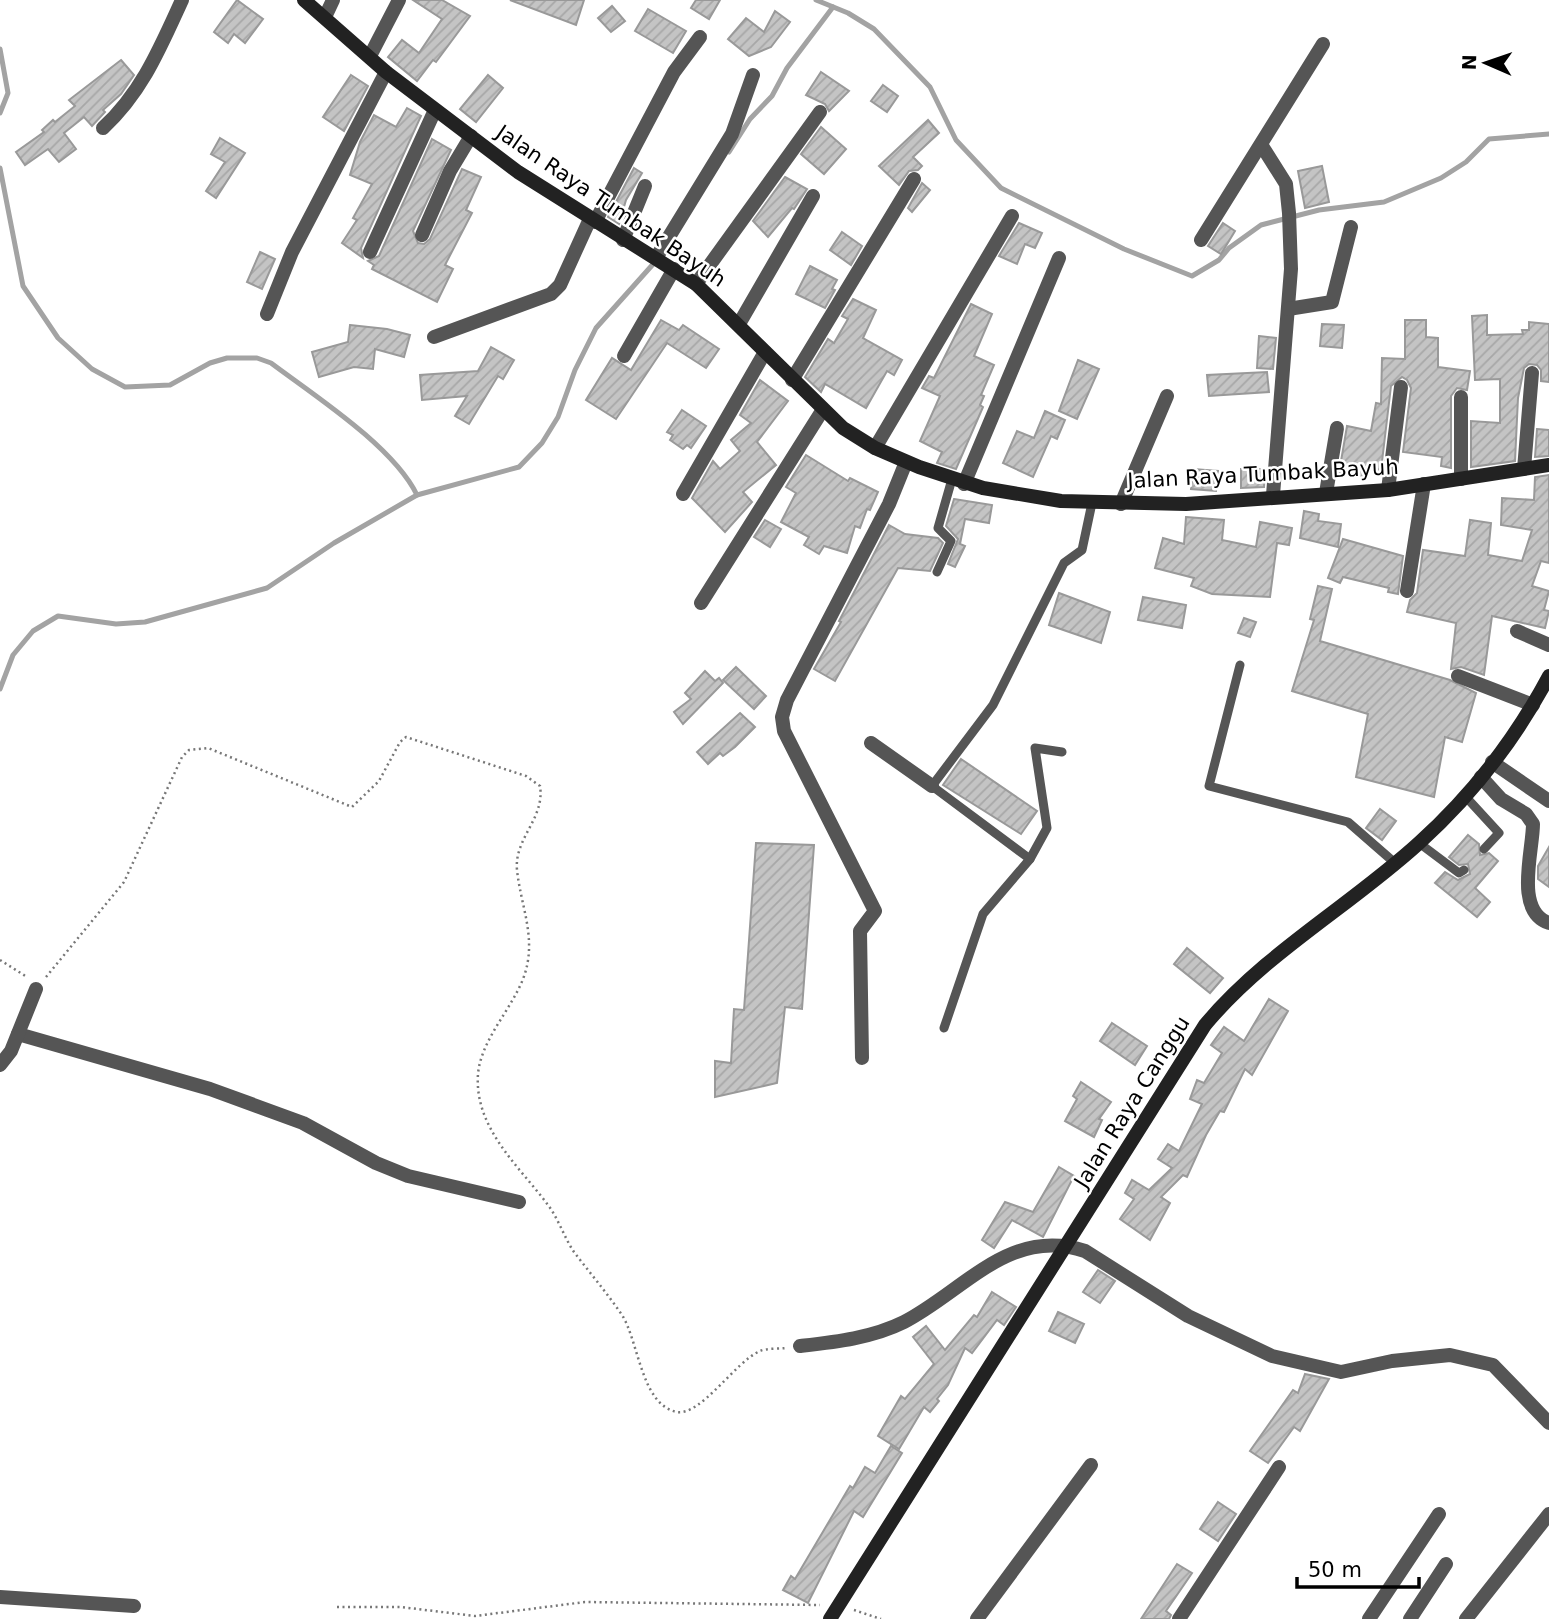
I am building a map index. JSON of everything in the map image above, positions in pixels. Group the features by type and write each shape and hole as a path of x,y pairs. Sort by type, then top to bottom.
{"street":[{"path":"103,128 122,111 145,80 182,0"},
{"name":"Jalan Raya Tumbak Bayuh","path":"304,0 386,72 435,110 592,220 696,284 739,324 822,411 857,438 906,462 958,481 1092,503 1121,504 1186,504 1273,495 1388,489 1549,465"},
{"path":"325,17 333,0"},
{"path":"370,56 399,0"},
{"path":"434,337 551,294 560,285 592,220 674,72 700,37"},
{"path":"1201,240 1262,146 1323,44"},
{"path":"267,314 303,229 386,72"},
{"path":"624,356 666,264 732,134 753,75"},
{"path":"370,252 435,110"},
{"path":"696,284 820,112"},
{"path":"422,235 450,171 471,136"},
{"path":"1262,146 1286,184 1291,269 1273,495"},
{"path":"792,380 914,179"},
{"path":"623,240 645,186"},
{"path":"739,324 813,196"},
{"path":"875,448 1012,216"},
{"path":"1288,309 1332,302 1351,227"},
{"path":"958,481 1059,258"},
{"path":"683,494 765,352"},
{"path":"1524,469 1532,373"},
{"path":"1388,489 1401,387"},
{"path":"1121,504 1167,396"},
{"path":"1461,397 1461,479"},
{"path":"701,603 822,411"},
{"path":"1326,493 1337,428"},
{"path":"862,1058 860,931 875,911 784,731 782,717 787,700 889,504 906,462"},
{"path":"1407,591 1424,484"},
{"path":"1517,631 1549,645"},
{"path":"1458,676 1533,705"},
{"name":"Jalan Raya Canggu","path":"830,1619 1068,1245 1192,1044 1224,1001 1419,843 1481,777 1533,705 1549,676"},
{"path":"871,743 932,786"},
{"path":"1492,762 1549,802"},
{"path":"1481,777 1501,799 1526,814 1533,824 1527,867 1531,906 1542,921 1549,923"},
{"path":"0,1065 18,1034 36,989"},
{"path":"18,1034 210,1089 303,1122 376,1163 408,1176 519,1202"},
{"path":"800,1346 851,1340 903,1322 1006,1255 1025,1248 1068,1245 1085,1251 1188,1316 1272,1356 1341,1372 1392,1361 1450,1355 1493,1365 1549,1423"},
{"path":"977,1619 1091,1465"},
{"path":"1179,1619 1279,1467"},
{"path":"1369,1619 1439,1514"},
{"path":"1466,1619 1549,1514"},
{"path":"1410,1619 1446,1564"},
{"path":"0,1597 134,1606"}],"lane":[{"path":"937,572 951,541 938,528 958,481"},
{"path":"1030,859 932,786 993,705 1065,563 1082,550 1092,503"},
{"path":"1240,664 1209,786 1348,822 1395,863"},
{"path":"944,1028 983,914 1030,859 1047,828 1035,748 1062,752"},
{"path":"1465,796 1499,833 1484,849"},
{"path":"1419,843 1460,873 1464,870"}],"path":[{"path":"36,989 124,882 182,757 189,750 208,748 352,807 379,781 400,742 406,737 526,776 540,786 542,801 518,848 517,869 531,938 524,977 485,1049 478,1071 478,1096 499,1146 549,1206 573,1250 628,1324 653,1397 665,1408 678,1412 691,1411 730,1373 760,1351 800,1346"},
{"path":"0,960 33,981 36,989"},
{"path":"337,1607 401,1607 475,1616 585,1602 839,1605 880,1619"}],"building":[{"path":"237,0 263,19 245,43 234,34 228,43 214,32"},
{"path":"413,0 442,0 470,16 436,62 433,60 417,81 388,57 402,40 419,53 442,19"},
{"path":"510,0 584,0 576,25"},
{"path":"696,0 720,0 709,19 691,8"},
{"path":"612,6 625,21 611,32 598,18"},
{"path":"648,9 686,31 673,53 635,31"},
{"path":"775,11 790,22 771,47 749,56 728,39 746,18 764,32"},
{"path":"121,60 134,75 92,126 84,117 64,133 76,149 59,162 48,149 25,165 16,152 44,132 42,130 53,120 55,122 75,106 69,100"},
{"path":"821,72 849,91 829,111 825,104 806,95"},
{"path":"351,75 368,86 344,131 323,117"},
{"path":"488,75 503,88 476,122 460,109"},
{"path":"883,85 898,96 887,112 871,101"},
{"path":"407,108 421,116 361,248 363,258 342,243 357,220 353,218 372,184 350,175 360,142 374,115 396,127"},
{"path":"928,120 939,133 913,157 922,166 918,170 909,171 899,185 879,166"},
{"path":"821,127 846,149 824,174 801,154"},
{"path":"220,138 245,153 216,198 206,191 225,162 211,154"},
{"path":"432,139 451,150 413,231 418,243 424,244 430,239 462,169 481,177 466,210 472,213 445,265 453,269 437,302 372,269 374,265 368,261 379,256"},
{"path":"1322,166 1329,202 1305,208 1298,171"},
{"path":"634,168 642,173 626,200 619,224 608,217"},
{"path":"785,177 807,189 794,209 792,208 768,237 753,221"},
{"path":"922,183 930,190 912,212 908,208"},
{"path":"1019,223 1042,233 1035,248 1025,244 1017,264 999,256"},
{"path":"1223,223 1235,231 1221,254 1208,246"},
{"path":"842,232 862,246 851,265 830,250"},
{"path":"260,252 275,259 262,289 247,282"},
{"path":"810,266 837,280 832,289 835,290 825,308 796,294"},
{"path":"853,299 876,310 863,338 902,360 894,375 887,371 866,408 825,384 821,392 805,377 828,339 834,343 848,319 842,316"},
{"path":"971,304 992,314 974,356 994,365 981,395 984,396 980,405 983,407 956,469 937,463 942,452 920,441 940,396 922,388 929,376 934,378"},
{"path":"1487,315 1487,335 1523,334 1522,330 1529,330 1529,322 1549,324 1549,382 1541,381 1541,370 1537,365 1529,364 1524,368 1518,398 1515,461 1471,467 1471,421 1500,423 1500,379 1475,380 1472,316"},
{"path":"661,320 679,330 683,325 719,349 706,368 667,343 616,419 586,400 612,358 631,370"},
{"path":"1405,320 1426,320 1426,337 1438,338 1438,367 1470,371 1467,390 1457,388 1451,396 1451,468 1441,466 1442,457 1403,452 1411,388 1402,377 1391,386 1381,470 1366,467 1364,477 1339,473 1347,426 1371,431 1376,403 1381,404 1382,358 1405,359"},
{"path":"1322,324 1344,325 1342,348 1320,346"},
{"path":"350,325 387,329 410,335 404,357 375,349 373,369 354,367 319,377 312,352 348,342"},
{"path":"1259,336 1276,338 1273,369 1257,368"},
{"path":"491,347 514,360 503,379 498,376 469,424 455,416 467,396 422,400 420,375 478,371"},
{"path":"1078,360 1099,369 1077,419 1059,411"},
{"path":"1267,372 1269,392 1209,396 1207,375"},
{"path":"760,380 788,401 757,442 776,465 743,492 752,502 725,532 692,498 713,461 720,469 740,451 731,440 751,423 740,415"},
{"path":"682,410 706,426 691,448 687,445 683,449 670,440 673,435 667,432"},
{"path":"1045,411 1065,420 1057,439 1051,436 1033,477 1003,463 1017,431 1034,438"},
{"path":"1537,429 1549,430 1549,456 1535,457"},
{"path":"806,455 848,481 850,478 878,492 870,510 867,509 860,528 855,526 847,553 824,546 819,554 804,545 809,537 781,522 796,493 786,487"},
{"path":"1193,469 1218,471 1216,491 1191,489"},
{"path":"1241,469 1265,469 1264,487 1241,488"},
{"path":"1549,475 1549,563 1541,561 1532,586 1549,591 1544,610 1549,611 1545,628 1492,616 1484,675 1461,667 1451,669 1456,623 1407,612 1410,600 1417,593 1423,550 1465,556 1470,520 1491,523 1488,555 1522,561 1532,530 1501,525 1502,498 1534,500 1535,477"},
{"path":"954,499 992,505 989,523 965,519 960,544 965,546 955,567 948,564 958,539 946,526"},
{"path":"1304,511 1319,514 1318,521 1341,524 1338,547 1300,538"},
{"path":"1186,517 1224,520 1222,540 1256,547 1260,522 1292,528 1289,545 1277,543 1270,597 1212,594 1191,586 1194,578 1155,568 1163,538 1184,544"},
{"path":"765,520 781,529 770,547 754,537"},
{"path":"889,525 905,534 938,538 943,543 930,571 898,568 835,681 814,669 841,622 839,621"},
{"path":"1343,539 1403,556 1398,594 1388,592 1389,588 1343,577 1340,583 1328,578"},
{"path":"1318,586 1332,589 1320,641 1450,680 1476,693 1462,742 1445,737 1434,797 1356,777 1368,714 1292,691 1314,620 1310,619"},
{"path":"1059,593 1110,612 1101,643 1049,625"},
{"path":"1143,597 1186,605 1182,628 1138,620"},
{"path":"1244,618 1256,622 1250,637 1238,633"},
{"path":"736,667 766,696 754,709 723,680"},
{"path":"705,671 715,681 719,678 723,683 683,724 674,712 691,699 685,693"},
{"path":"740,713 755,727 735,747 723,756 720,753 708,764 697,752"},
{"path":"961,759 1037,811 1021,834 943,785"},
{"path":"1380,809 1396,821 1382,840 1366,828"},
{"path":"1468,835 1479,844 1480,855 1489,853 1498,861 1475,888 1490,902 1477,917 1435,883 1445,872 1458,880 1470,874 1468,864 1459,865 1449,857"},
{"path":"756,843 814,845 802,1009 785,1007 777,1083 715,1097 715,1061 731,1063 734,1009 744,1010"},
{"path":"1549,847 1549,887 1538,879 1538,866"},
{"path":"1187,948 1223,978 1210,993 1174,964"},
{"path":"1269,999 1288,1011 1252,1075 1245,1069 1224,1112 1220,1111 1206,1135 1187,1177 1183,1175 1161,1197 1170,1203 1150,1240 1120,1219 1134,1199 1125,1193 1132,1180 1149,1190 1172,1168 1158,1159 1168,1144 1179,1151 1202,1104 1190,1099 1197,1080 1204,1083 1222,1053 1211,1045 1224,1027 1244,1041"},
{"path":"1112,1023 1147,1046 1135,1065 1100,1041"},
{"path":"1081,1082 1111,1102 1099,1119 1102,1120 1094,1137 1065,1121 1077,1099 1073,1096"},
{"path":"1059,1167 1074,1176 1043,1237 1012,1220 994,1248 982,1240 1005,1202 1033,1212"},
{"path":"1098,1270 1115,1281 1100,1303 1083,1292"},
{"path":"992,1292 1016,1307 1004,1325 997,1320 972,1353 965,1348 948,1385 937,1399 939,1401 930,1412 924,1407 899,1449 878,1436 901,1396 905,1399 934,1364 913,1337 926,1326 945,1350 974,1315 977,1317"},
{"path":"1058,1312 1084,1324 1075,1343 1049,1331"},
{"path":"1305,1374 1329,1379 1300,1431 1294,1427 1268,1463 1250,1451 1293,1390 1298,1393"},
{"path":"891,1446 902,1453 863,1517 854,1511 808,1603 783,1590 791,1576 795,1579 850,1486 853,1488 865,1467 875,1473"},
{"path":"1218,1502 1236,1514 1218,1541 1200,1529"},
{"path":"1177,1564 1192,1573 1166,1611 1171,1615 1169,1619 1141,1619"}],"waterway":[{"path":"816,0 848,13 874,29 930,87 956,140 1001,188 1124,249 1192,276 1219,260 1229,248 1261,225 1319,210 1384,202 1441,178 1466,162 1489,139 1549,134"},
{"path":"729,152 750,119 772,96 787,68 833,7"},
{"path":"0,49 8,93 0,113"},
{"path":"0,168 23,286 58,338 92,369 125,387 170,385 210,363 227,358 257,358 271,363 372,440 406,477 417,495"},
{"path":"0,689 13,655 33,631 58,616 116,624 145,622 267,588 334,543 417,495 519,467 542,443 558,417 575,370 596,328 655,262"}]}
